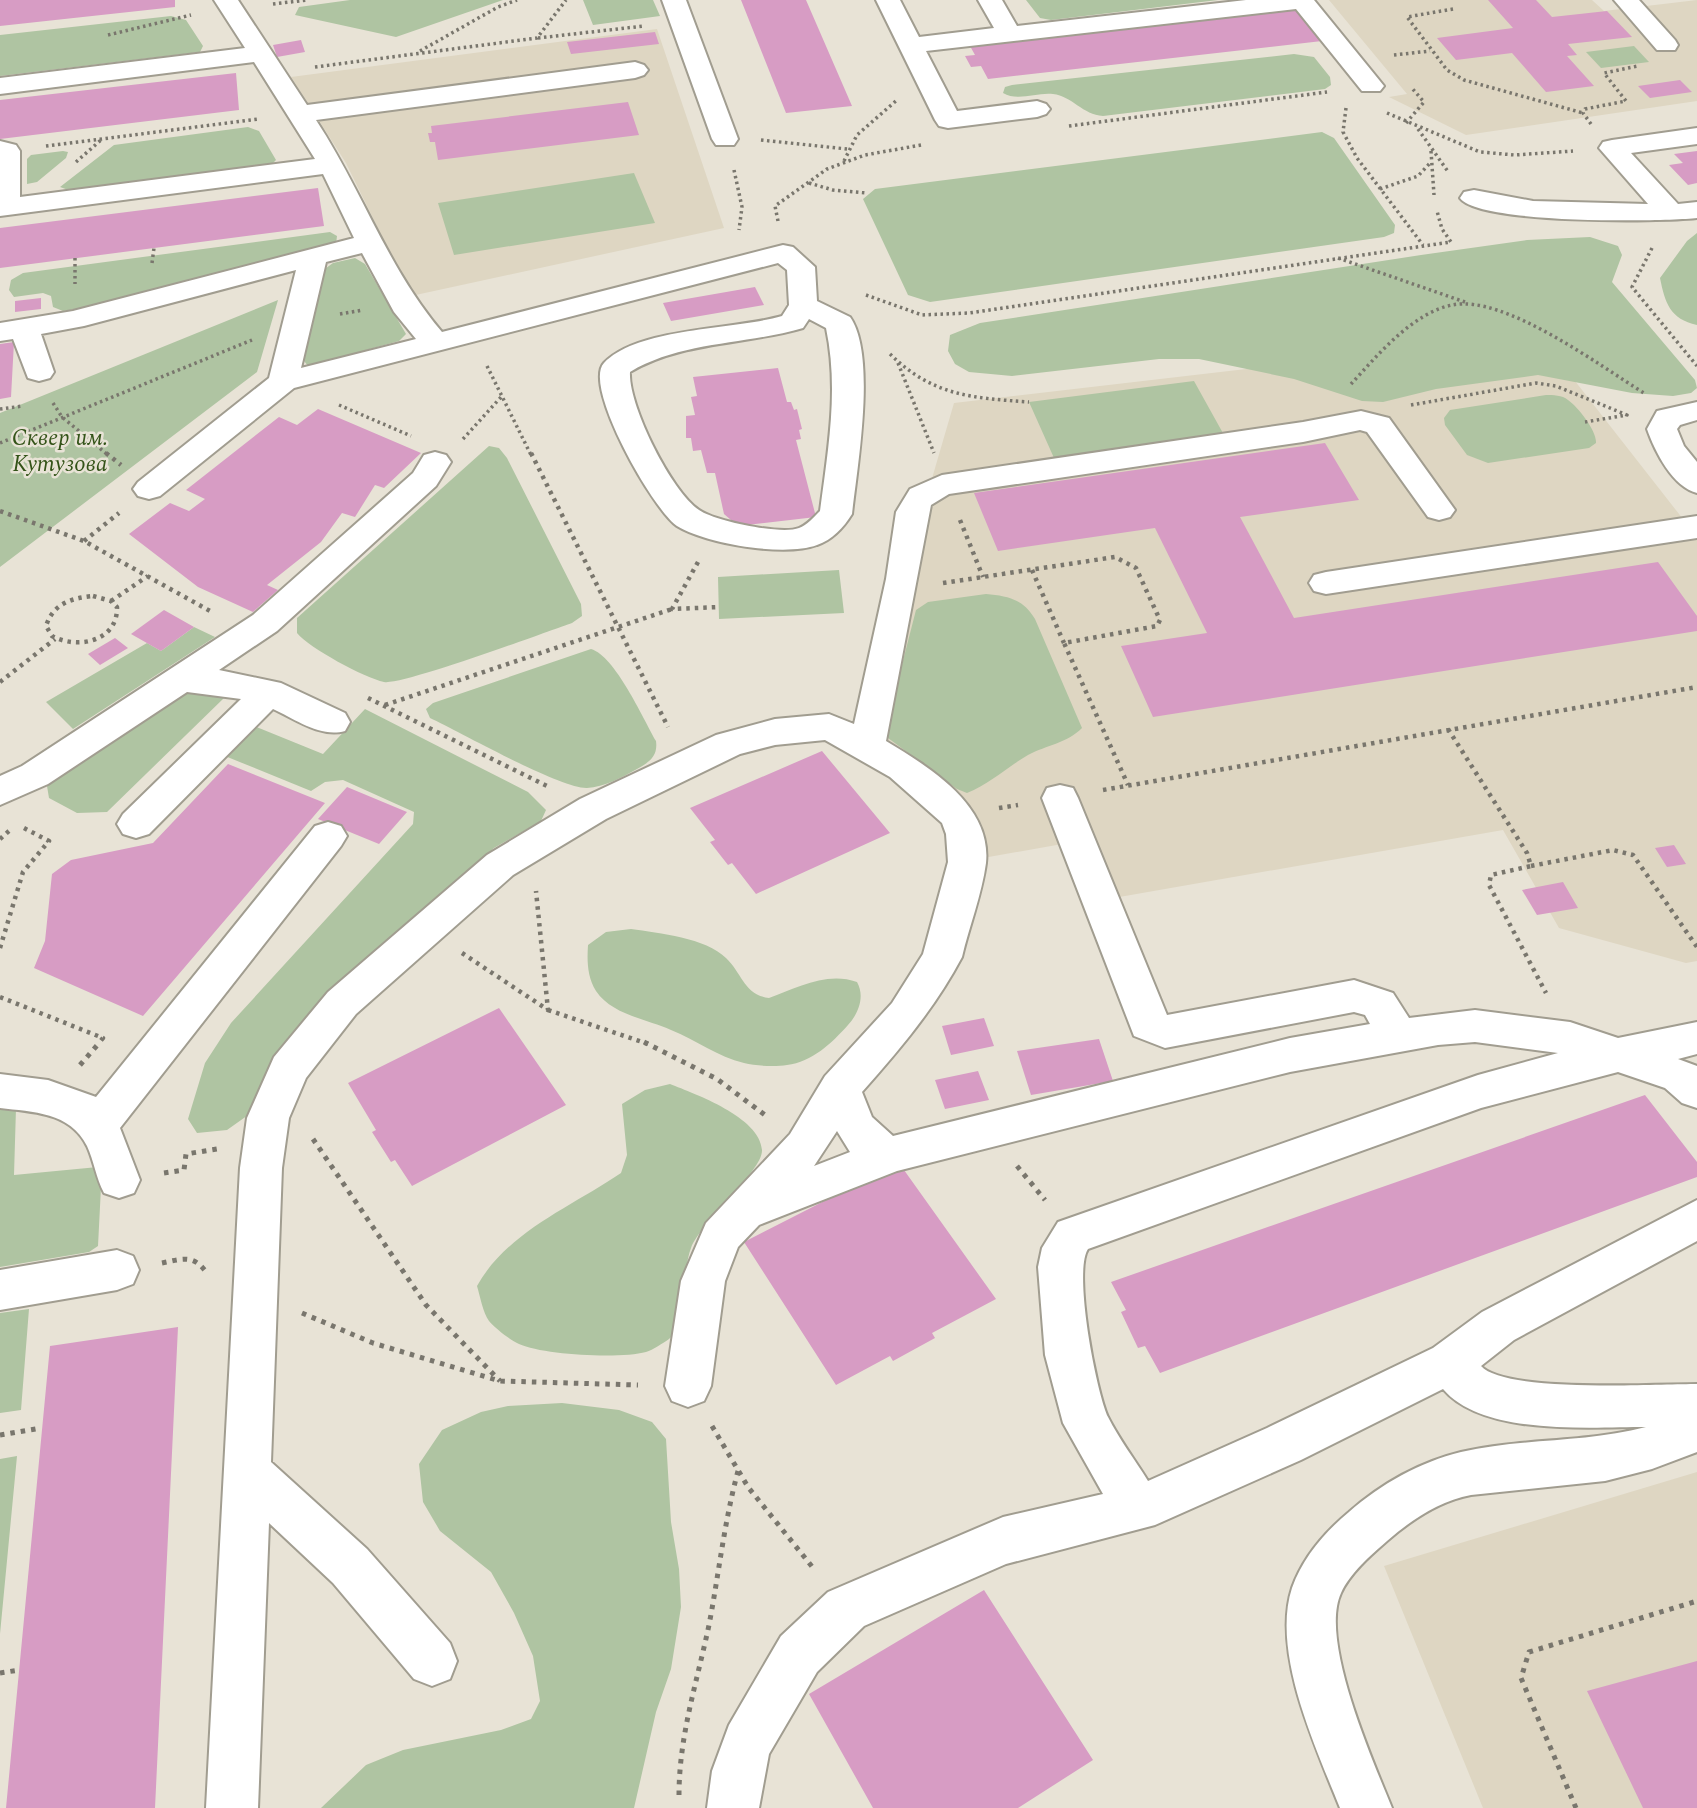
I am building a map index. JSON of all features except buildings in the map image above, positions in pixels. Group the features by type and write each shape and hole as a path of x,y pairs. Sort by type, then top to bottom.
{"lane":[{"path":"226,0 332,164 370,243 410,312 435,344"},
{"path":"888,0 948,120 1037,109"},
{"path":"990,0 1010,34"},
{"path":"911,45 1301,0 1373,90"},
{"path":"1626,0 1666,45"},
{"path":"678,11 725,139"},
{"path":"0,86 267,63"},
{"path":"299,114 635,71"},
{"path":"1612,148 1653,142 1694,130"},
{"path":"1612,148 1684,212"},
{"path":"3,150 3,208 332,164"},
{"path":"1474,198 1495,206 1684,212"},
{"path":"39,372 12,330 74,320 370,243"},
{"path":"283,382 313,258"},
{"path":"149,488 283,382 792,260 803,305 793,322 773,329 663,344 642,351 615,368 613,384 617,401 666,494 687,518 715,531 801,539 823,527 836,514 850,392 845,341 840,323 803,305"},
{"path":"1688,412 1668,418 1662,429 1669,448 1697,483"},
{"path":"867,746 895,604 902,590 916,502 929,490 943,485 1303,432 1361,420 1378,425 1439,510"},
{"path":"0,792 35,775 265,623 425,479 435,462"},
{"path":"1326,583 1697,527"},
{"path":"181,679 228,681 270,692 332,722"},
{"path":"136,824 270,692"},
{"path":"232,1808 264,1142 275,1098 289,1069 342,1003 500,865 593,809 729,744 775,732 829,727 903,768 957,815 965,834 967,862 942,957 905,1014 840,1088 805,1147 748,1211 721,1236 703,1280 688,1386"},
{"path":"1060,798 1148,1026 1165,1031 1354,996 1379,1004 1399,1035"},
{"path":"98,1125 328,836"},
{"path":"748,1211 892,1154 1290,1055 1399,1035 1475,1026 1570,1038 1680,1076 1697,1091"},
{"path":"1138,1509 1086,1423 1068,1355 1060,1267 1064,1248 1073,1235 1478,1092 1618,1055 1697,1038"},
{"path":"840,1088 855,1130 883,1152 892,1154"},
{"path":"0,1091 53,1097 85,1110 109,1142 119,1181"},
{"path":"733,1808 738,1770 747,1743 799,1654 846,1609 1003,1541 1138,1509 1284,1444 1449,1363 1498,1326 1697,1219"},
{"path":"0,1290 117,1270"},
{"path":"1449,1363 1472,1389 1523,1402 1572,1406 1697,1405"},
{"path":"1366,1808 1322,1685 1312,1630 1317,1590 1343,1549 1379,1516 1431,1485 1460,1475 1640,1452 1675,1441 1697,1428"},
{"path":"249,1473 350,1566 432,1661"}],"path":[{"path":"417,54 498,7 517,0"},
{"path":"537,38 566,0"},
{"path":"1453,9 1406,17 1447,70 1464,80 1583,113 1612,148"},
{"path":"267,63 417,54 537,38 678,11"},
{"path":"1583,113 1585,109 1626,101 1604,72 1672,60 1666,45"},
{"path":"1387,56 1431,51"},
{"path":"844,162 848,149 878,114 929,80"},
{"path":"1056,128 1373,90"},
{"path":"1373,90 1387,114 1480,152 1515,155 1612,148"},
{"path":"1373,90 1346,108 1343,132 1357,158 1423,246"},
{"path":"3,150 299,114"},
{"path":"1418,128 1447,171 1474,198"},
{"path":"848,149 765,140 725,139 742,201 743,218 738,234 884,303 922,315 969,313 1451,242"},
{"path":"792,260 775,206 827,169 844,162 891,149 933,144"},
{"path":"1380,189 1418,176 1432,161"},
{"path":"808,183 833,190 866,193"},
{"path":"1653,244 1632,287 1697,366"},
{"path":"1337,257 1468,303 1500,310 1688,412"},
{"path":"1303,432 1401,337 1450,306 1468,303"},
{"path":"0,443 298,321 374,308"},
{"path":"845,341 873,342 884,347 919,382 934,389 958,396 1029,402"},
{"path":"490,371 664,720"},
{"path":"39,372 44,388 62,417 149,488 84,541"},
{"path":"283,382 428,443 435,452 435,462"},
{"path":"1371,422 1438,398 1536,383 1556,386 1627,415 1585,422"},
{"path":"435,462 459,443 502,396"},
{"path":"0,511 84,541 204,608"},
{"path":"672,609 715,531"},
{"path":"973,555 983,577"},
{"path":"902,590 1122,558 1136,568 1160,620 1157,626 1064,643"},
{"path":"1032,570 1128,785"},
{"path":"111,601 148,576"},
{"path":"93,596 111,601 119,614 117,622 101,637 76,643 55,639 46,626 53,611 61,604 93,596"},
{"path":"384,706 672,609 719,607"},
{"path":"0,682 55,639"},
{"path":"957,815 1697,687"},
{"path":"361,695 507,766"},
{"path":"1448,729 1527,853 1531,866"},
{"path":"0,948 23,872 49,841 17,824"},
{"path":"532,845 548,1010"},
{"path":"1570,1038 1489,886 1491,875 1613,850 1633,856 1697,947"},
{"path":"426,929 548,1010 654,1044 693,1063 732,1086 805,1147"},
{"path":"0,997 103,1038"},
{"path":"289,1069 313,1140 426,1305 500,1381"},
{"path":"988,1130 1073,1235"},
{"path":"119,1181 184,1170 186,1154 264,1142"},
{"path":"295,1310 373,1343 500,1381 688,1386 748,1487 846,1609"},
{"path":"0,1435 41,1428"},
{"path":"679,1808 679,1772 689,1706 709,1625 724,1524 738,1470"},
{"path":"1576,1808 1521,1678 1529,1652 1697,1601"},
{"path":"0,1673 19,1670"}],"shaded area":[{"path":"1329,0 1592,0 1604,11 1697,0 1697,101 1466,135 1389,97 1407,94"},
{"path":"657,29 724,228 411,296 346,163 291,77"},
{"path":"1539,335 1697,537 1697,961 1686,963 1559,928 1503,830 1108,899 1079,841 983,858 878,742 919,523 954,403"},
{"path":"1697,1472 1697,1808 1483,1808 1384,1566"}],"green space":[{"path":"350,0 503,0 396,37 295,15 299,7"},
{"path":"583,0 653,0 660,16 593,25"},
{"path":"1026,0 1218,0 1051,20 1040,18"},
{"path":"171,16 186,20 203,46 200,52 0,76 0,35"},
{"path":"1634,46 1649,62 1601,68 1586,52"},
{"path":"1294,54 1314,57 1330,77 1331,85 1325,89 1103,116 1089,112 1060,95 1015,97 1003,93 1005,87 1012,85"},
{"path":"248,127 259,131 276,160 269,167 74,192 60,187 114,145"},
{"path":"1322,132 1334,138 1395,225 1394,233 1384,237 930,302 908,295 863,199 875,189"},
{"path":"68,152 66,158 37,182 27,184 27,159 31,155"},
{"path":"634,173 655,223 454,255 438,203"},
{"path":"330,232 337,236 336,244 83,308 63,311 53,307 51,296 43,293 14,297 9,290 11,280 23,273"},
{"path":"1697,233 1697,325 1681,319 1670,309 1660,278 1687,241"},
{"path":"1590,237 1618,246 1622,255 1612,282 1695,380 1697,388 1691,393 1673,396 1632,393 1538,375 1436,389 1383,402 1362,401 1294,379 1199,359 1159,359 1012,376 969,372 955,364 948,351 950,335 980,323 1527,240"},
{"path":"355,258 365,264 406,334 399,341 308,366 301,357 322,271 333,263"},
{"name":"Cквер им. Кутузова","path":"278,300 257,372 0,567 0,413"},
{"path":"1194,381 1224,435 1054,458 1029,402"},
{"path":"1546,395 1560,396 1572,403 1590,426 1596,443 1589,448 1488,463 1467,455 1445,425 1444,418 1450,410"},
{"path":"489,446 499,448 507,458 581,604 582,616 572,623 475,657 417,676 384,682 338,662 303,639 297,633 297,618"},
{"path":"839,570 844,613 719,619 718,577"},
{"path":"986,594 1014,600 1030,612 1082,728 1063,740 1028,755 967,793 957,789 888,738 887,723 916,610 928,602"},
{"path":"194,627 215,637 73,729 46,702 147,643 161,651"},
{"path":"591,649 600,654 619,675 656,741 656,751 649,761 607,784 587,788 556,779 430,718 426,709 433,703"},
{"path":"196,692 224,698 107,812 77,813 49,798 47,786 58,777 180,694"},
{"path":"365,709 528,792 546,810 541,821 494,848 418,916 251,1113 227,1130 197,1133 188,1119 205,1063 231,1023 413,824 414,812 343,780 325,782 311,791 225,756 254,726 323,754"},
{"path":"631,929 681,937 717,951 726,958 754,993 769,998 834,978 857,982 861,993 858,1010 835,1038 821,1051 805,1060 771,1066 734,1060 671,1030 620,1011 596,991 589,974 588,945 606,932"},
{"path":"670,1084 739,1117 758,1138 762,1150 753,1170 707,1224 691,1248 681,1310 674,1332 669,1339 649,1351 619,1355 545,1351 512,1340 489,1321 477,1286 505,1250 523,1235 621,1173 627,1155 622,1104 645,1090"},
{"path":"0,1107 16,1108 14,1175 98,1167 101,1187 98,1246 89,1252 0,1267"},
{"path":"29,1309 21,1410 0,1413 0,1313"},
{"path":"562,1403 619,1410 652,1422 666,1439 671,1522 679,1569 681,1607 671,1669 656,1712 634,1808 321,1808 366,1765 403,1750 501,1730 531,1719 540,1701 533,1656 514,1613 491,1572 440,1531 423,1502 419,1464 442,1430 481,1412 508,1406"},
{"path":"17,1456 0,1634 0,1459"}]}
